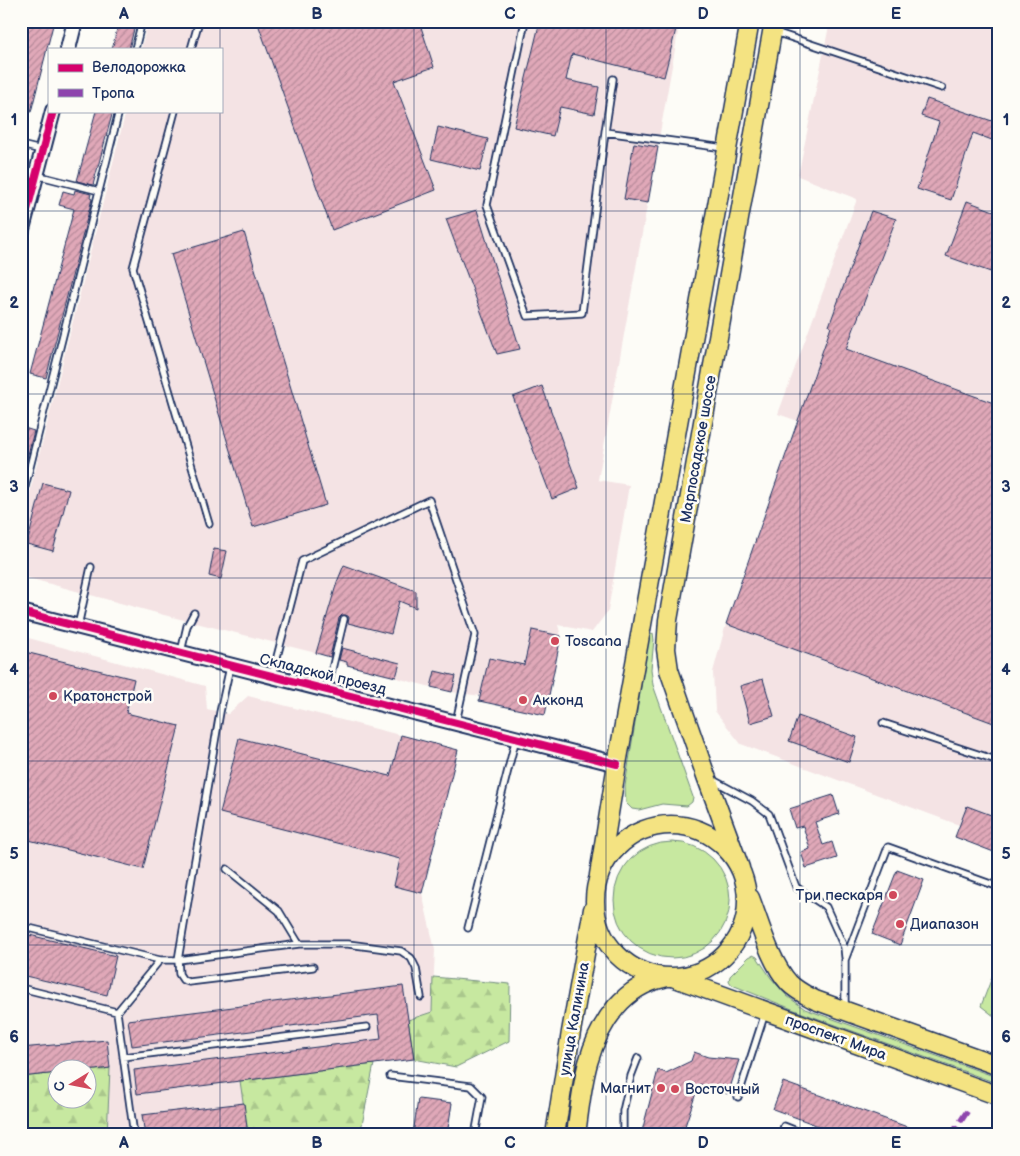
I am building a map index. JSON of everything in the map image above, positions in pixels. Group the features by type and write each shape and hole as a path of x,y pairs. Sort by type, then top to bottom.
{"main road":[{"name":"Марпосадское шоссе","path":"599,875 617,764 750,21"},
{"name":"Марпосадское шоссе","path":"740,868 669,670 666,649 668,620 773,26"},
{"path":"667,824 697,828 714,838 729,851 740,868 747,888 745,921 731,950 705,970 695,974 669,978 652,976 631,967 622,960 607,942 601,930 594,904 599,875 614,849 629,836 647,828 667,824"},
{"name":"проспект Мира","path":"747,888 766,941 776,962 789,982 804,994 815,1000 999,1066"},
{"name":"улица Калинина","path":"555,1135 570,1032 594,904"},
{"name":"проспект Мира","path":"669,978 766,1011 999,1096"},
{"name":"улица Калинина","path":"576,1135 588,1062 592,1046 600,1030 611,1014 630,993 646,983 669,978"}],"street":[{"path":"68,48 75,21"},
{"path":"21,233 53,112"},
{"name":"Складской проезд","path":"21,612 617,764"}],"lane":[{"path":"135,48 142,21"},
{"path":"191,48 199,21"},
{"path":"525,21 487,205 527,316 582,313 613,79"},
{"path":"773,26 942,88"},
{"path":"21,503 119,112"},
{"path":"175,112 133,268 210,524"},
{"path":"605,132 728,148"},
{"path":"21,145 43,151"},
{"path":"36,175 99,191"},
{"path":"272,676 302,562 429,500 475,634 456,723"},
{"path":"78,626 91,567"},
{"path":"181,652 187,626 194,613"},
{"path":"327,690 344,618"},
{"path":"231,665 220,712 178,960 179,974 183,980 190,982 313,967"},
{"path":"883,723 999,761"},
{"path":"468,928 516,738"},
{"path":"706,776 752,801 769,814 796,887 826,908 844,947 844,1010"},
{"path":"845,960 888,847 999,887"},
{"path":"227,869 279,911 299,944"},
{"path":"21,926 160,960 178,960 299,944 348,944 401,951 411,958 416,968 421,997"},
{"path":"134,1135 117,1012 160,960"},
{"path":"21,988 117,1012"},
{"path":"738,1097 766,1011"},
{"path":"124,1057 367,1027"},
{"path":"623,1135 623,1111 631,1076 638,1058"},
{"path":"390,1076 471,1086 482,1097 475,1135"},
{"path":"781,1135 784,1126 807,1135"}],"shaded area":[{"path":"148,21 680,21 598,480 629,485 608,611 592,632 558,625 561,636 532,630 524,665 489,658 481,696 431,687 347,665 316,653 164,615 21,576 21,527 126,112 222,112 222,48 141,48"},
{"path":"830,21 999,21 999,854 955,837 959,825 741,744 715,711 713,672 726,624 798,421 778,414 857,199 798,176"},
{"path":"21,160 30,162 21,199"},
{"path":"21,636 205,686 207,709 228,714 248,696 458,750 422,893 435,950 432,1012 408,1020 414,1059 241,1081 248,1135 107,1135 109,1069 98,1070 98,1058 48,1058 48,1074 21,1077"}],"green space":[{"path":"653,633 651,669 653,685 693,797 692,802 687,806 662,804 639,810 632,809 626,803 625,786 649,636"},
{"path":"672,842 694,847 713,859 725,878 730,900 725,922 713,941 694,953 672,958 650,953 631,941 619,922 614,900 619,878 631,859 650,847"},
{"path":"753,955 757,957 771,978 787,996 805,1009 999,1078 999,1084 797,1011 732,985 729,981 730,976"},
{"path":"999,959 999,1020 981,1006"},
{"path":"433,977 510,984 509,1041 456,1067 414,1059 408,1020 432,1012"},
{"path":"374,1064 360,1135 248,1135 240,1081"},
{"path":"110,1068 107,1135 21,1135 21,1077 48,1074 48,1108 98,1108 98,1070"}],"building":[{"path":"29,21 54,21 31,112 21,110 21,54"},
{"path":"119,21 136,21 129,48 112,48"},
{"path":"257,21 419,21 434,67 394,81 436,190 332,230"},
{"path":"540,21 678,21 664,77 572,54 566,80 599,87 594,114 560,107 553,136 514,127"},
{"path":"927,99 998,123 992,140 973,133 951,200 917,189 939,122 921,116"},
{"path":"96,112 113,112 93,185 77,181"},
{"path":"438,127 488,139 480,171 431,159"},
{"path":"634,143 658,147 648,203 624,199"},
{"path":"75,190 91,194 90,198 92,199 46,378 30,374 74,209 59,205 63,191 74,194"},
{"path":"967,201 999,213 999,275 946,256"},
{"path":"477,210 520,349 497,354 446,219"},
{"path":"871,211 896,219 846,349 999,405 999,725 726,624 831,327 829,326"},
{"path":"244,232 326,505 253,527 171,254"},
{"path":"542,386 579,488 552,499 513,397"},
{"path":"21,427 34,431 24,470 21,469"},
{"path":"43,483 69,490 53,551 27,544"},
{"path":"214,549 227,551 221,579 209,576"},
{"path":"344,565 416,591 416,608 399,601 391,634 348,623 348,616 342,615 339,618 330,657 316,653 337,582"},
{"path":"532,630 561,636 545,715 479,701 489,658 524,665"},
{"path":"342,648 400,663 396,677 347,665 347,662 339,660"},
{"path":"21,651 134,679 126,713 179,726 143,869 21,838"},
{"path":"435,671 456,676 452,692 431,687"},
{"path":"763,679 774,716 750,723 740,686"},
{"path":"798,716 857,737 849,762 789,741"},
{"path":"401,735 458,750 422,893 394,886 400,859 220,813 239,738 390,776"},
{"path":"833,795 839,814 815,822 823,845 832,842 837,858 806,868 801,852 810,849 803,826 795,828 789,809"},
{"path":"967,806 999,818 999,854 955,837"},
{"path":"897,870 924,880 900,945 872,934"},
{"path":"21,933 116,956 107,995 21,975"},
{"path":"403,986 414,1059 137,1094 134,1070 381,1039 378,1015 132,1046 128,1020"},
{"path":"107,1040 110,1068 98,1070 98,1058 48,1058 48,1074 21,1077 21,1048"},
{"name":"Восточный","path":"694,1052 708,1057 739,1060 728,1094 699,1084 682,1135 641,1135 658,1070 666,1073 691,1061"},
{"path":"783,1082 924,1133 924,1135 843,1135 773,1109"},
{"path":"418,1099 452,1103 447,1135 413,1135"},
{"path":"244,1103 248,1135 145,1135 142,1115"}],"marked path":[{"path":"949,1135 955,1130 968,1110"}],"cycle path":[{"path":"21,233 53,112"},
{"path":"21,612 617,764"}],"place":[{"name":"Toscana","path":"555,641"},
{"name":"Кратонстрой","path":"53,696"},
{"name":"Акконд","path":"523,700"},
{"name":"Три пескаря","path":"893,895"},
{"name":"Диапазон","path":"900,924"},
{"name":"Магнит","path":"661,1088"},
{"name":"Восточный","path":"675,1089"}]}
